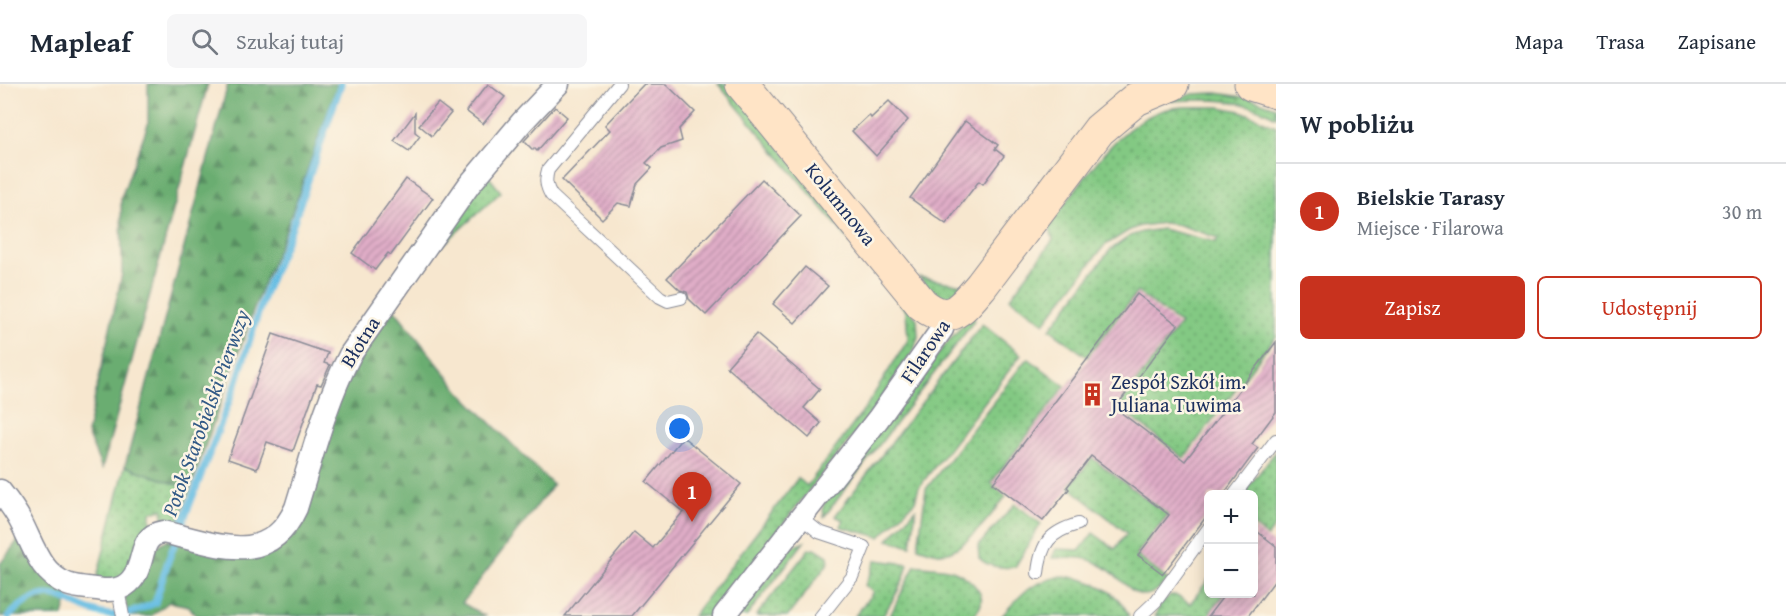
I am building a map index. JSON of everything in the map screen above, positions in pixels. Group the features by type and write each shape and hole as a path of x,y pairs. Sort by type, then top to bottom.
{"street":[{"name":"Błotna","path":"119,596 137,572 147,540 151,536 164,532 230,548 247,547 270,540 289,524 329,405 350,355 469,185 558,84"},
{"name":"Kolumnowa","path":"742,84 922,303 938,314 946,315"},
{"name":"Filarowa","path":"724,616 891,401 942,328 946,315 963,306 986,280 1099,130 1136,99 1172,84"},
{"path":"1251,84 1276,92"},
{"path":"0,491 15,510 40,561 59,580 69,585 119,596"}],"lane":[{"path":"619,84 548,170 545,178 546,187 551,195 660,297 668,301 681,298"},
{"path":"1239,490 1276,440"},
{"path":"800,517 819,532 864,547 852,577 821,616"},
{"path":"1038,573 1040,556 1052,536 1078,524"},
{"path":"1140,616 1156,601 1204,536"},
{"path":"119,596 123,616"}],"green space":[{"path":"148,84 208,84 102,469 87,433 122,274 121,198 148,124"},
{"path":"228,84 338,84 286,230 260,292 190,489 125,466"},
{"path":"718,84 729,84 917,319 918,337 914,350 871,414 712,616 693,616 798,478 807,486 864,410 908,340 906,311"},
{"path":"1216,93 1250,98 1276,107 1276,117 1251,106 1225,101 1171,101 1171,99 1193,94"},
{"path":"1179,107 1219,107 1241,111 1276,126 1276,336 1184,458 1118,407 1180,324 1137,292 1087,357 1050,329 1110,250 1130,236 1162,229 1216,242 1218,238 1179,225 1164,223 1140,226 1128,231 1104,246 1044,323 1010,298 1053,240 1049,226 1102,155 1118,139 1135,124 1154,114"},
{"path":"485,172 501,192 435,252"},
{"path":"919,277 968,286 952,299 937,298"},
{"path":"394,309 461,393 553,485 462,603 485,616 196,616 189,606 169,602 151,616 128,616 125,598 147,558 167,540 275,544 349,367"},
{"path":"971,316 975,319 968,329 824,517 824,503 946,344"},
{"path":"982,324 1021,355 919,487 915,501 880,537 841,527 843,520 835,516"},
{"path":"1029,359 1065,386 991,483 1006,496 979,529 953,550 939,553 918,547 926,489 1025,361"},
{"path":"1276,451 1276,525 1267,537 1258,529 1258,490 1246,490"},
{"path":"1092,458 1154,505 1159,499 1172,509 1136,555 1168,580 1148,595 1133,591 1109,570 1093,561 1052,558 1056,549 1080,550 1093,533 1115,549 1127,533 1069,487"},
{"path":"125,466 190,489 176,527 164,525 162,509 151,512 151,525 125,579 96,581"},
{"path":"1015,504 1041,524 1015,567 991,566 979,558 978,546"},
{"path":"916,509 911,546 888,540"},
{"path":"22,535 70,591 63,616 0,616 0,564"},
{"path":"804,542 747,616 737,616 792,547"},
{"path":"815,548 828,556 829,562 788,616 756,616 809,549"},
{"path":"876,560 908,564 904,578 883,616 855,616 873,592 865,585"},
{"path":"915,565 952,570 968,579 977,588 981,599 974,616 890,616"},
{"path":"1061,576 1091,582 1110,592 1118,599 1129,616 1002,616 1027,590"},
{"path":"1204,585 1204,598 1221,598 1210,612 1214,616 1155,616 1159,607 1170,595 1175,595 1190,604"}],"building":[{"path":"488,84 505,97 483,124 466,111"},
{"path":"644,84 666,84 695,112 679,129 682,141 661,148 646,163 652,168 637,184 631,206 618,203 602,219 562,180 610,130 605,125"},
{"path":"889,101 908,120 876,156 852,131 869,115 871,118"},
{"path":"438,103 451,113 432,136 419,125"},
{"path":"555,107 567,117 537,151 534,148 533,150 524,141"},
{"path":"415,113 415,132 420,136 409,151 394,141"},
{"path":"965,121 998,145 995,149 1004,156 983,184 979,181 946,224 910,198"},
{"path":"406,179 433,198 391,255 388,253 375,270 352,253"},
{"path":"762,179 801,216 706,315 689,299 687,292 680,290 667,278"},
{"path":"805,267 828,286 795,323 773,304"},
{"name":"Zespół Szkół im. Juliana Tuwima","path":"1137,294 1178,325 1115,408 1185,461 1276,342 1276,412 1252,444 1258,448 1227,490 1204,490 1204,520 1163,574 1138,555 1169,515 1091,456 1067,487 1069,489 1043,521 993,483"},
{"path":"273,334 328,353 324,363 330,365 321,385 317,384 293,451 267,442 257,469 228,459"},
{"path":"756,334 820,389 804,408 821,423 809,438 727,367"},
{"path":"683,437 741,484 632,616 565,616 634,532 653,548 683,512 646,482"},
{"path":"1258,532 1276,546 1276,579 1248,616 1208,616 1222,598 1258,598"}],"waterway":[{"name":"Potok Starobielski Pierwszy","path":"9,616 24,603 49,595 95,612 111,615 128,613 155,603 168,561 236,384 265,292 291,230 341,84"}],"place":[{"name":"Zespół Szkół im. Juliana Tuwima","path":"1093,394"},
{"name":"Bielskie Tarasy","path":"692,522"}]}
